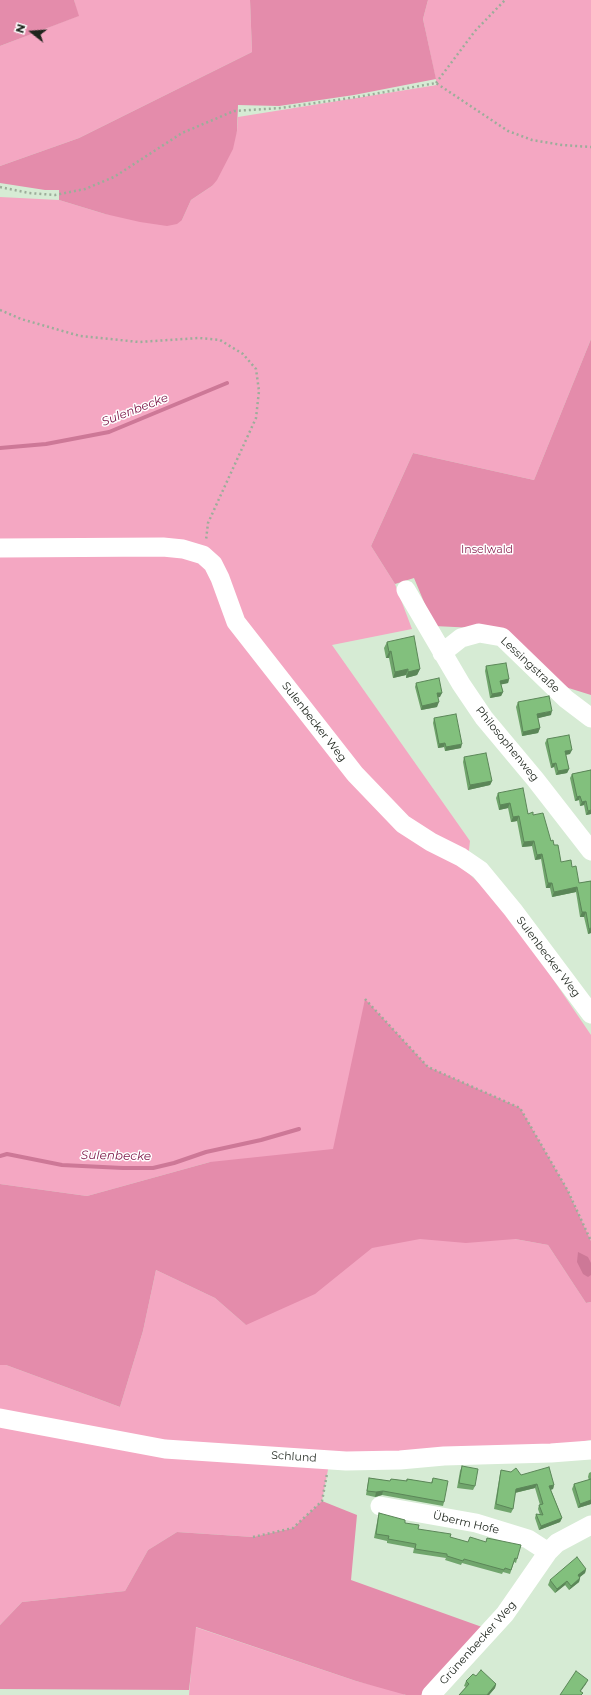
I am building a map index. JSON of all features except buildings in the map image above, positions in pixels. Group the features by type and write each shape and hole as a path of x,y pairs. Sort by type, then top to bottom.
{"street":[{"path":"0,548 163,547 183,549 203,554"},
{"name":"Sulenbecker Weg","path":"203,554 213,564 220,578 236,622 355,774 403,824 431,842 461,856 480,870 513,910 591,1014"},
{"name":"Philosophenweg","path":"406,590 442,653 484,718 535,779 591,851"},
{"name":"Lessingstraße","path":"442,653 461,638 479,633 502,637 566,699 591,718"},
{"name":"Schlund","path":"0,1418 165,1450 330,1459 400,1460 444,1456 551,1453 591,1450"},
{"name":"Überm Hofe","path":"380,1506 476,1523 528,1539 548,1552"},
{"name":"Grünenbecker Weg","path":"431,1695 505,1614 548,1552 557,1543 591,1525"}],"path":[{"path":"0,187 29,193 55,195 85,190 114,177 182,133 234,110 281,108 357,97 436,83 475,31 505,0"},
{"path":"436,83 508,131 532,140 562,145 591,147"},
{"path":"0,310 21,319 80,336 139,342 198,338 220,340 243,354 256,369 259,391 256,418 208,523 203,554"},
{"path":"365,999 428,1068 520,1108 568,1191 591,1241"},
{"path":"252,1537 293,1528 322,1501 330,1459"}],"shaded area":[{"path":"74,0 250,0 252,52 79,138 0,166 0,46 78,16"},
{"path":"428,0 591,0 591,339 534,480 413,453 371,546 395,584 412,629 332,645 470,841 468,858 462,867 504,907 591,1035 591,1241 568,1191 515,1239 548,1245 586,1303 591,1302 591,1440 557,1446 330,1459 322,1501 293,1528 253,1537 177,1532 148,1550 125,1591 22,1602 0,1625 0,1423 168,1445 0,1413 0,1365 6,1365 120,1407 143,1331 156,1270 215,1298 246,1325 210,1162 87,1196 0,1184 0,197 59,200 105,214 182,220 191,200 212,186 237,131 238,117 437,85 423,19"},
{"path":"578,1252 588,1257 591,1263 591,1275 588,1277 583,1274 577,1262"},
{"path":"195,1627 356,1681 405,1693 404,1695 189,1695"}],"green space":[{"path":"0,0 74,0 79,16 0,46"},
{"path":"250,0 428,0 423,19 436,79 354,95 279,106 238,105 237,131 233,149 217,180 212,186 191,200 182,220 177,224 167,226 140,222 105,214 59,200 59,190 45,190 0,183 0,166 79,138 252,52"},
{"name":"Inselwald","path":"591,339 591,695 559,685 496,629 434,626 414,578 395,584 371,546 413,453 534,480"},
{"path":"365,999 428,1067 520,1108 568,1191 591,1241 591,1302 586,1303 548,1245 515,1239 466,1243 420,1239 372,1248 315,1294 246,1325 215,1298 156,1270 143,1331 120,1407 6,1365 0,1365 0,1184 87,1196 210,1162 333,1149"},
{"path":"322,1501 357,1515 351,1580 482,1627 423,1695 406,1695 356,1681 196,1627 189,1690 0,1689 0,1625 22,1602 125,1591 148,1550 177,1532 253,1537 293,1528"}],"waterway":[{"name":"Sulenbecke","path":"0,448 46,444 109,432 227,383"},
{"name":"Sulenbecke","path":"0,1156 7,1154 62,1165 153,1168 174,1163 206,1152 261,1140 299,1129"}]}
